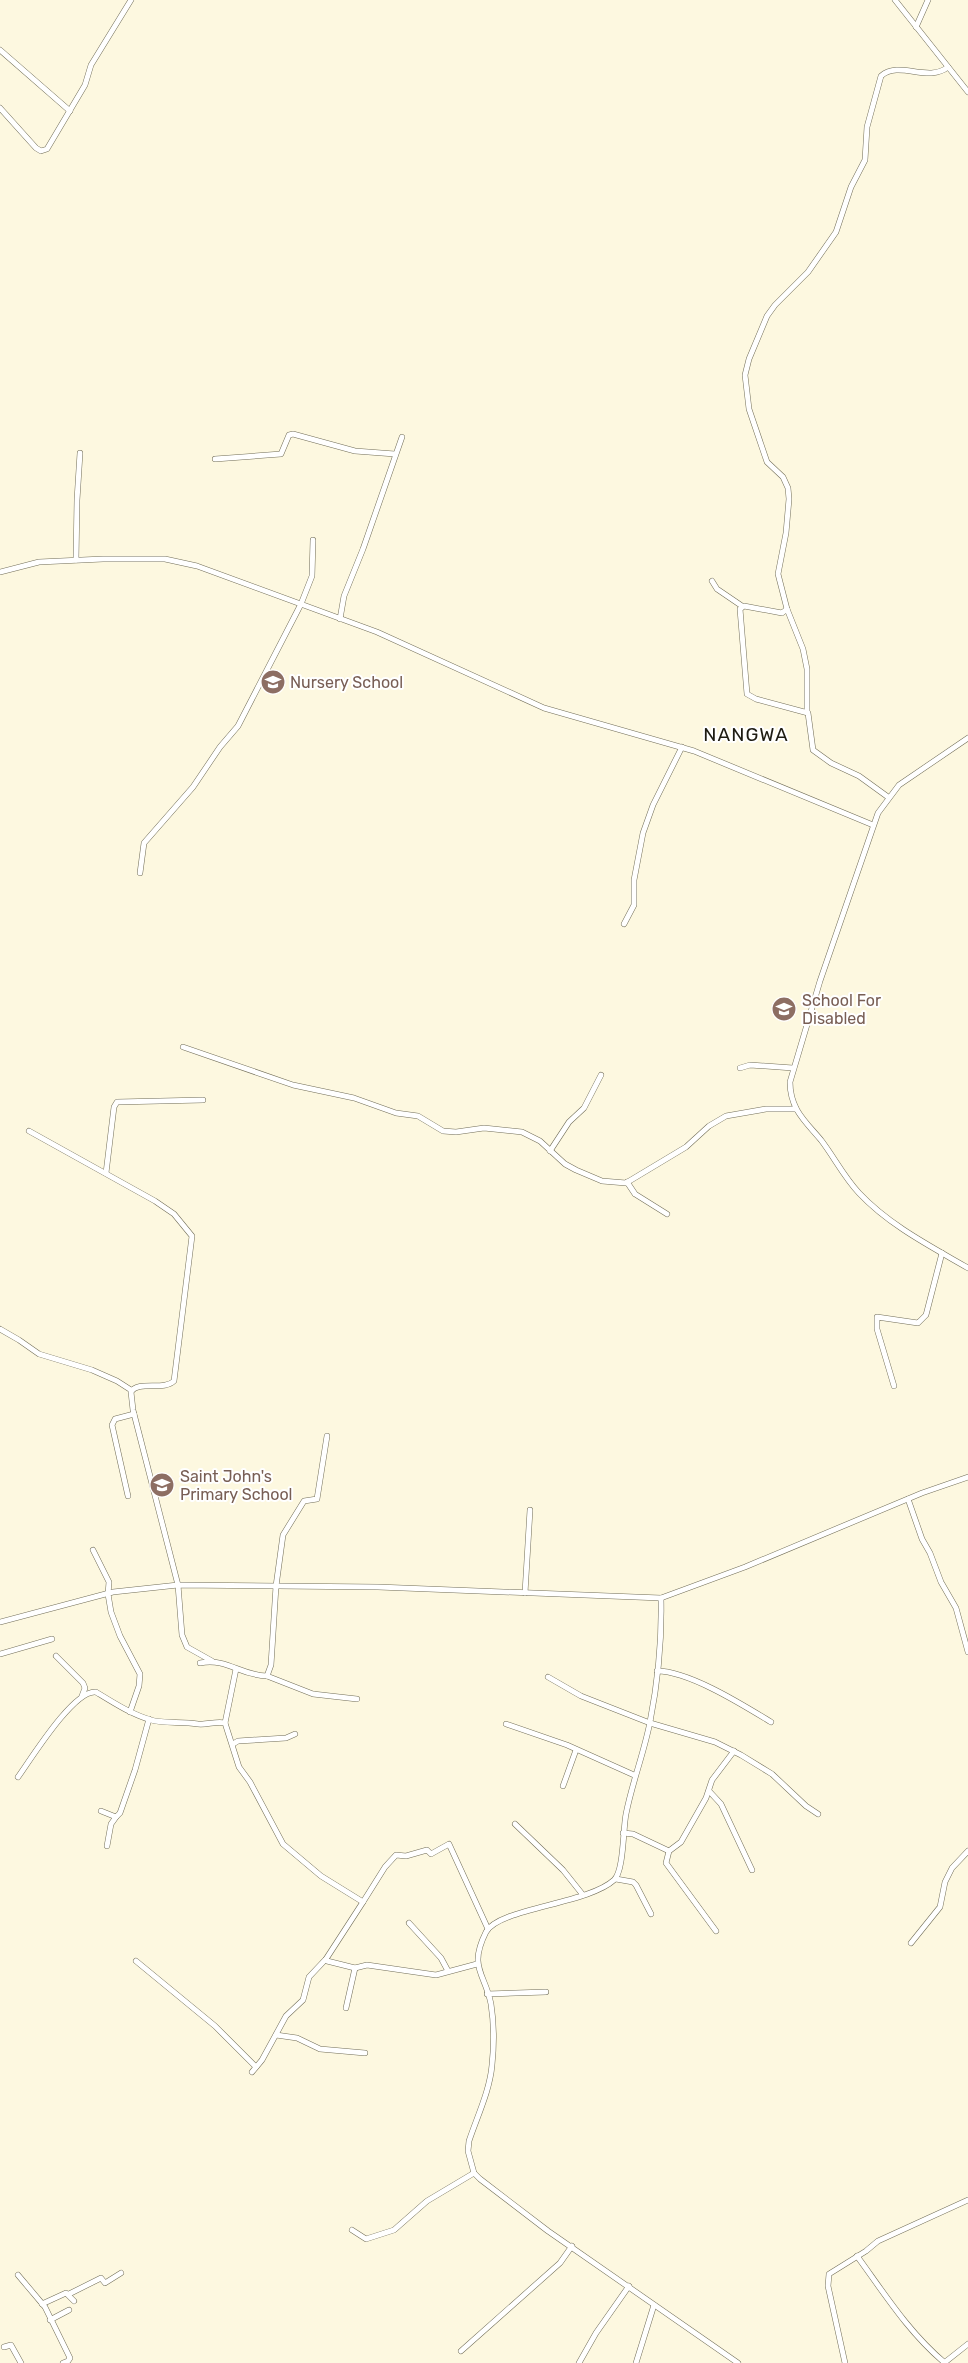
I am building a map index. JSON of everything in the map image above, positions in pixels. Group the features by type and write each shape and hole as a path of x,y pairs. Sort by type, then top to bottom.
{"street":[{"path":"0,108 36,148 41,151 47,149 85,85 91,65 131,0"},
{"path":"895,0 968,92"},
{"path":"916,27 928,0"},
{"path":"0,50 70,111"},
{"path":"888,797 860,776 831,763 813,750 810,716 807,712 807,669 803,649 787,609 778,574 786,533 788,488 783,477 767,462 749,408 745,383 749,358 772,308 808,272 836,232 852,187 866,160 867,127 881,76 889,71 933,74 948,67"},
{"path":"215,459 281,454 288,436 293,434 355,452 395,454"},
{"path":"340,619 344,596 363,549 402,437"},
{"path":"76,560 76,500 80,453"},
{"path":"140,872 144,844 193,787 220,747 238,726 301,604 312,576 313,540"},
{"path":"0,572 39,562 165,559 183,562 377,632 544,708 682,747 768,780 873,825"},
{"path":"712,581 717,589 742,606 782,613 787,609"},
{"path":"742,606 743,657 747,694 756,699 807,712"},
{"path":"968,738 925,766 899,786 888,797 873,825 793,1068 790,1089 796,1109 804,1123 820,1140 858,1191 874,1207 942,1254 968,1268"},
{"path":"624,924 634,905 633,888 643,833 653,805 682,747"},
{"path":"183,1047 293,1085 354,1098 396,1113 418,1116 443,1131 456,1132 484,1128 522,1132 535,1138 576,1170 614,1183 627,1182 686,1147 709,1126 726,1116 766,1109 796,1109"},
{"path":"740,1068 750,1065 793,1068"},
{"path":"550,1151 569,1122 584,1108 601,1075"},
{"path":"106,1173 114,1107 117,1102 203,1100"},
{"path":"29,1131 155,1201 174,1214 192,1236 174,1381 169,1385 131,1390"},
{"path":"627,1182 635,1194 667,1214"},
{"path":"894,1386 877,1328 876,1317 918,1323 926,1316 942,1254"},
{"path":"0,1329 38,1354 92,1370 117,1381 131,1390"},
{"path":"131,1390 134,1414 178,1584 182,1635 187,1647 212,1661"},
{"path":"128,1496 112,1425 115,1419 134,1414"},
{"path":"267,1676 271,1661 276,1586 284,1533 304,1502 316,1500 327,1436"},
{"path":"0,1622 108,1594 178,1584 378,1587 661,1598 745,1567 908,1499 968,1477"},
{"path":"908,1499 922,1539 941,1582 956,1608 968,1652"},
{"path":"525,1593 530,1510"},
{"path":"93,1550 102,1564 109,1582 108,1594 120,1636 140,1674 139,1686 130,1712"},
{"path":"616,1879 634,1775 650,1723 661,1641 661,1598"},
{"path":"0,1654 52,1639"},
{"path":"18,1777 65,1714 82,1696 85,1688 83,1683 56,1656"},
{"path":"200,1663 212,1661 225,1663 236,1669 255,1675 267,1676 313,1694 357,1699"},
{"path":"236,1669 225,1723 239,1767 250,1782 283,1844 321,1876 363,1902"},
{"path":"657,1671 674,1673 715,1690 771,1722"},
{"path":"548,1677 581,1696 650,1723 715,1742 734,1751 772,1774 806,1806 818,1814"},
{"path":"82,1696 96,1692 130,1712 149,1719 200,1724 217,1721 225,1723"},
{"path":"107,1846 111,1824 120,1813 132,1782 149,1719"},
{"path":"506,1724 576,1750 634,1775"},
{"path":"233,1744 238,1741 286,1738 295,1734"},
{"path":"563,1786 576,1750"},
{"path":"716,1931 666,1863 670,1851 681,1842 709,1791 712,1780 734,1751"},
{"path":"709,1791 721,1804 752,1870"},
{"path":"101,1811 116,1817"},
{"path":"515,1824 563,1870 583,1895"},
{"path":"623,1833 633,1834 670,1851"},
{"path":"252,2072 276,2036 286,2016 303,2000 310,1977 325,1960 385,1867 396,1855 406,1856 422,1850 426,1850 431,1854 449,1844 488,1928"},
{"path":"911,1943 940,1907 945,1882 952,1868 968,1851"},
{"path":"651,1914 636,1885 633,1882 616,1879 583,1895 501,1920 488,1928 481,1944 477,1964 491,2012 492,2065 490,2079 469,2141 468,2151 474,2173 510,2203 738,2363"},
{"path":"409,1923 441,1958 448,1972"},
{"path":"325,1960 332,1964 355,1968 367,1965 436,1975 477,1964"},
{"path":"136,1961 214,2026 256,2067"},
{"path":"346,2008 355,1968"},
{"path":"487,1994 546,1992"},
{"path":"276,2036 297,2038 320,2049 365,2053"},
{"path":"352,2230 362,2237 370,2239 394,2230 426,2201 474,2173"},
{"path":"845,2363 827,2279 834,2268 866,2251 878,2241 968,2200"},
{"path":"461,2351 560,2263 572,2246"},
{"path":"857,2256 905,2323 927,2348 944,2363 968,2344"},
{"path":"42,2304 61,2294 69,2294 101,2278 105,2282 121,2273"},
{"path":"18,2275 42,2304 70,2358 63,2363"},
{"path":"579,2363 596,2333 629,2286"},
{"path":"69,2294 74,2301"},
{"path":"636,2363 654,2305"},
{"path":"50,2320 69,2310"},
{"path":"4,2347 11,2345 21,2363"}],"place":[{"name":"Nursery School","path":"273,682"},
{"name":"School For Disabled","path":"784,1009"},
{"name":"Saint John's Primary School","path":"162,1485"}],"district":[{"name":"NANGWA","path":"746,734"}]}
